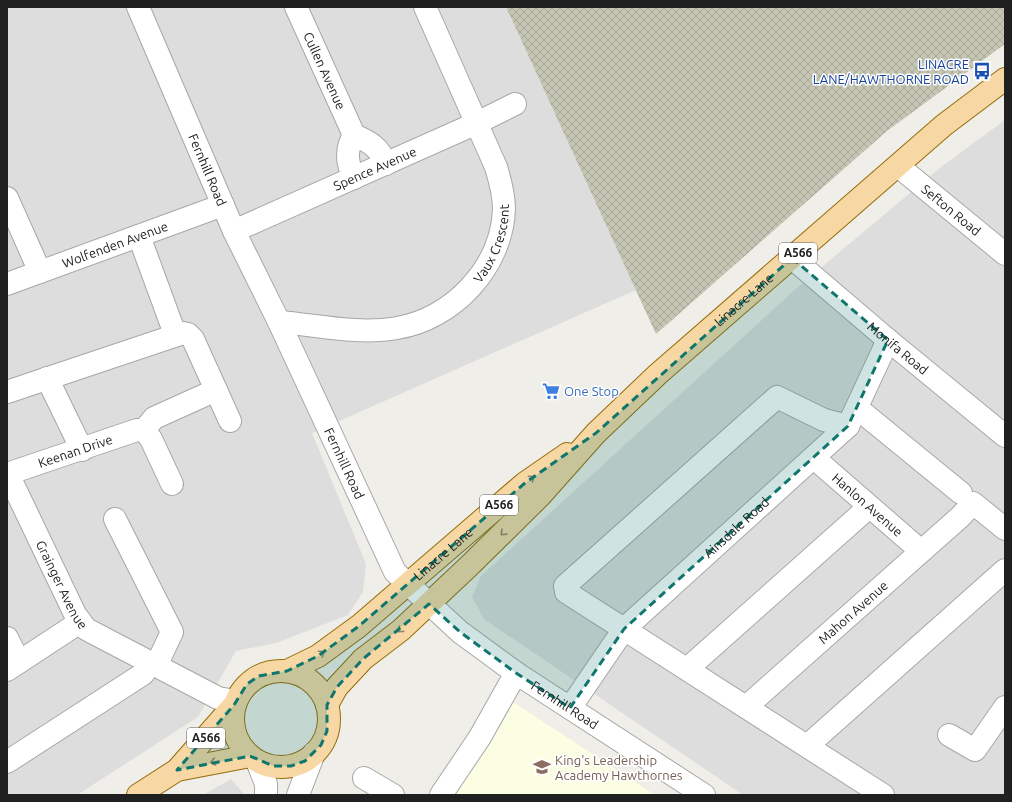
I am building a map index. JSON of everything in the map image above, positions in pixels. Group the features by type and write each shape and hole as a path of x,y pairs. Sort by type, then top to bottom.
{"main road":[{"name":"Linacre Lane","path":"327,705 337,687 363,659 401,630 429,604 540,496 596,433 658,374 944,125 1005,79"},
{"name":"Linacre Lane","path":"288,671 318,656 359,626 525,483 596,433"},
{"path":"275,671 288,671 300,675 315,684 322,694 327,705 329,718 327,731 321,745 305,760 291,766 273,766 254,758 239,744 234,732 232,714 235,703 247,684 259,676 275,671"},
{"name":"A566","path":"138,795 177,770 235,703"},
{"name":"A566","path":"177,770 254,758"}],"street":[{"name":"Fernhill Road","path":"138,7 234,231 279,322 395,572 407,585 460,632 516,673 704,795"},
{"name":"Cullen Avenue","path":"296,7 354,135"},
{"name":"Vaux Crescent","path":"279,322 354,330 395,329 414,324 437,314 464,294 474,284 487,264 500,232 504,208 502,188 496,167 425,7"},
{"name":"Spence Avenue","path":"234,231 477,123 515,104"},
{"path":"354,178 348,160 350,142 354,135 371,142 383,156 386,164"},
{"name":"Sefton Road","path":"898,166 1005,254"},
{"path":"7,198 40,272"},
{"name":"Wolfenden Avenue","path":"7,284 223,205"},
{"path":"139,236 175,334"},
{"name":"Monifa Road","path":"792,258 888,340 1005,436"},
{"path":"7,392 175,334 183,333 191,336 230,421"},
{"name":"Ainsdale Road","path":"570,708 624,629 814,458 853,417 888,340"},
{"path":"47,378 82,450"},
{"path":"172,484 151,439 144,430 154,418 216,390"},
{"path":"883,795 566,592 565,586 777,397 824,420 869,416 961,493"},
{"name":"Keenan Drive","path":"8,474 137,430 144,430"},
{"name":"Hanlon Avenue","path":"814,458 921,551"},
{"name":"Grainger Avenue","path":"8,474 80,622 90,632 153,665 218,698 235,703"},
{"name":"Mahon Avenue","path":"746,707 960,517 973,503 1005,529"},
{"path":"687,669 869,506"},
{"path":"7,762 143,674 153,665 172,632 115,519"},
{"path":"807,746 1005,570"},
{"path":"7,638 13,666 80,622"},
{"path":"441,795 480,737 516,673"},
{"path":"949,735 975,750 1005,707"},
{"path":"298,795 314,753"},
{"path":"254,758 266,784 266,795"},
{"path":"364,778 393,795"}],"highlighted area":[{"path":"792,258 888,340 848,426 624,629 570,708 516,673 460,632 429,604 363,659 337,687 327,705 327,731 321,745 305,761 291,766 273,766 250,756 177,770 234,705 247,684 259,676 287,671 318,656 359,626 525,483 596,433"}],"shaded area":[{"path":"7,7 506,7 636,290 312,433 366,564 363,592 348,615 276,643 236,651 198,717 77,795 7,795"},
{"path":"506,7 1005,7 1005,44 887,131 656,334"},
{"path":"1005,120 1005,795 743,795 484,619 472,597 481,576 798,287 941,167"},
{"name":"King's Leadership Academy Hawthornes","path":"513,702 655,795 454,795"},
{"path":"231,779 245,795 203,795"}],"place":[{"name":"LINACRE LANE/HAWTHORNE ROAD","path":"982,71"},
{"name":"One Stop","path":"551,391"},
{"name":"King's Leadership Academy Hawthornes","path":"542,767"}]}
